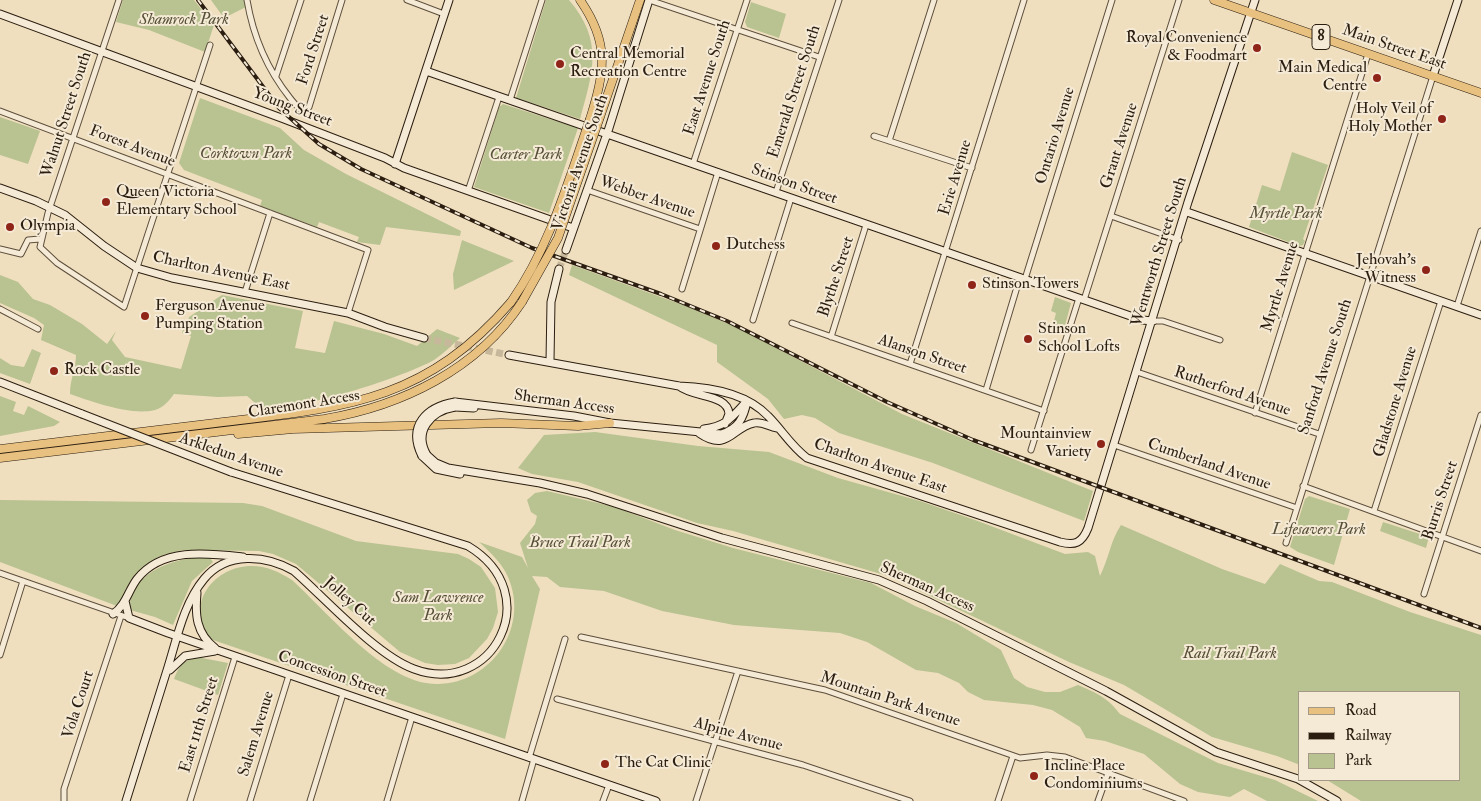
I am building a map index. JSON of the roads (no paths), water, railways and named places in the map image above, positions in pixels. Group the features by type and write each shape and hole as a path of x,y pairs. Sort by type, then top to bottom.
{"main road":[{"path":"395,164 449,0"},
{"name":"Claremont Access","path":"0,449 305,412 366,400 415,380 454,357 486,329 511,302 526,281 545,245 590,119 602,77 602,45 596,26 580,0"},
{"name":"Claremont Access","path":"0,458 349,415 394,401 433,383 474,355 494,336 522,302 558,238 640,0"},
{"name":"Victoria Avenue South","path":"566,250 607,133 650,0"},
{"name":"Main Street East","path":"1214,0 1481,93"},
{"name":"Wentworth Street South","path":"1082,540 1088,528 1138,372 1224,92 1255,0"},
{"name":"Sanford Avenue South","path":"1433,76 1458,0"},
{"name":"Young Street","path":"0,14 284,119 395,164 573,228"},
{"name":"Stinson Street","path":"426,72 607,133 1142,320 1153,321"},
{"name":"Charlton Avenue East","path":"0,188 50,207 76,222 104,246 137,268 172,278 348,313 384,327 424,338"},
{"path":"1187,212 1481,315"},
{"path":"550,361 551,302 559,269"},
{"name":"Charlton Avenue East","path":"509,355 722,392 747,401 767,415 797,451 807,458 1060,542 1076,544 1082,540"},
{"name":"Arkledun Avenue","path":"0,382 231,472 458,542"},
{"path":"679,386 687,393 716,399 726,404 729,414 725,424"},
{"path":"725,424 747,401"},
{"name":"Sherman Access","path":"747,401 744,417 732,430 721,434 610,423 574,416 455,405 436,412 426,423 422,440 425,455 442,465 478,474 540,483 587,494 722,538 879,580 927,601 1106,690 1216,752 1298,779"},
{"path":"198,434 500,423 578,426 610,423"},
{"path":"696,431 707,439 718,440 730,438 753,423 761,423 777,428"},
{"name":"Sherman Access","path":"696,431 725,424"},
{"name":"Jolley Cut","path":"126,801 178,637 197,588 204,579 220,566 237,560 251,558 280,564 294,571 373,642 399,662 416,670 446,674 465,669 483,658 496,643 507,617 504,588 496,569 484,556 458,542"},
{"path":"113,614 125,601 142,574 164,559 181,555 203,554 251,558"},
{"path":"197,588 196,620 199,630 209,644 219,651"},
{"path":"125,601 129,618"},
{"name":"Concession Street","path":"129,618 235,657 656,801"},
{"path":"164,679 171,667 185,656 219,651"},
{"name":"Sherman Access","path":"1302,781 1337,801"}],"street":[{"name":"Walnut Street South","path":"40,239 119,0"},
{"path":"247,0 254,30 264,56 276,76"},
{"path":"276,76 302,0"},
{"name":"Ford Street","path":"276,76 300,110 307,111 342,0"},
{"path":"407,0 444,14"},
{"path":"510,100 542,0"},
{"path":"650,0 819,58"},
{"name":"East Avenue South","path":"694,164 747,0"},
{"name":"Emerald Street South","path":"776,192 839,0"},
{"path":"888,141 934,0"},
{"name":"Erie Avenue","path":"910,364 1024,0"},
{"name":"Ontario Avenue","path":"986,390 1112,0"},
{"name":"Grant Avenue","path":"1031,450 1081,299 1111,216 1179,0"},
{"path":"0,249 21,254 28,240 40,239 40,247 43,252 57,264 124,307 210,45"},
{"name":"Myrtle Avenue","path":"1255,413 1304,252 1368,54"},
{"name":"Sanford Avenue South","path":"1286,543 1433,76"},
{"path":"468,191 499,97"},
{"name":"Forest Avenue","path":"0,111 368,250 348,313"},
{"path":"874,136 972,168"},
{"path":"682,289 718,172"},
{"name":"Webber Avenue","path":"587,190 700,229"},
{"path":"753,320 791,198"},
{"path":"245,292 270,213"},
{"path":"1111,216 1179,240"},
{"name":"Blythe Street","path":"831,337 866,225"},
{"path":"1457,306 1481,231"},
{"name":"Gladstone Avenue","path":"1374,511 1441,301"},
{"path":"0,309 38,329"},
{"path":"1153,321 1163,321 1220,340"},
{"name":"Alanson Street","path":"792,323 1044,411"},
{"name":"Rutherford Avenue","path":"1138,372 1320,434"},
{"name":"Burris Street","path":"1424,594 1481,415"},
{"name":"Cumberland Avenue","path":"1114,445 1297,508"},
{"path":"1304,486 1481,551"},
{"name":"Concession Street","path":"0,573 129,618"},
{"path":"0,655 23,581"},
{"name":"Vola Court","path":"64,801 64,789 121,616"},
{"name":"Mountain Park Avenue","path":"580,637 836,693 1013,756 1025,758 1059,756 1184,801"},
{"path":"522,801 565,639"},
{"name":"East 11th Street","path":"190,801 235,657"},
{"path":"696,801 738,671"},
{"name":"Salem Avenue","path":"250,801 289,675"},
{"path":"310,801 343,694"},
{"name":"Alpine Avenue","path":"557,699 803,765 910,801"},
{"path":"387,801 412,718"},
{"path":"998,801 1013,756"},
{"path":"1098,801 1108,773"},
{"path":"603,801 609,784"}],"tunnel":[{"path":"559,269 566,250"},
{"path":"424,338 509,355"}],"railway":[{"path":"198,0 279,108 319,144 361,169 532,248 661,294 727,321 887,402 973,440 1481,628"}],"place":[{"name":"Royal Convenience & Foodmart","path":"1257,48"},
{"name":"Central Memorial Recreation Centre","path":"560,64"},
{"name":"Main Medical Centre","path":"1377,78"},
{"name":"Holy Veil of Holy Mother","path":"1442,119"},
{"name":"Queen Victoria Elementary School","path":"106,202"},
{"name":"Olympia","path":"10,227"},
{"name":"Dutchess","path":"716,246"},
{"name":"Jehovah's Witness","path":"1426,270"},
{"name":"Stinson Towers","path":"972,285"},
{"name":"Ferguson Avenue Pumping Station","path":"145,316"},
{"name":"Stinson School Lofts","path":"1028,339"},
{"name":"Rock Castle","path":"54,371"},
{"name":"Mountainview Variety","path":"1101,444"},
{"name":"The Cat Clinic","path":"605,764"},
{"name":"Incline Place Condominiums","path":"1034,776"}],"park label":[{"name":"Shamrock Park","path":"184,21"},
{"name":"Corktown Park","path":"246,155"},
{"name":"Carter Park","path":"526,156"},
{"name":"Myrtle Park","path":"1286,215"},
{"name":"Lifesavers Park","path":"1319,531"},
{"name":"Bruce Trail Park","path":"580,544"},
{"name":"Sam Lawrence Park","path":"438,608"},
{"name":"Rail Trail Park","path":"1230,655"}]}
